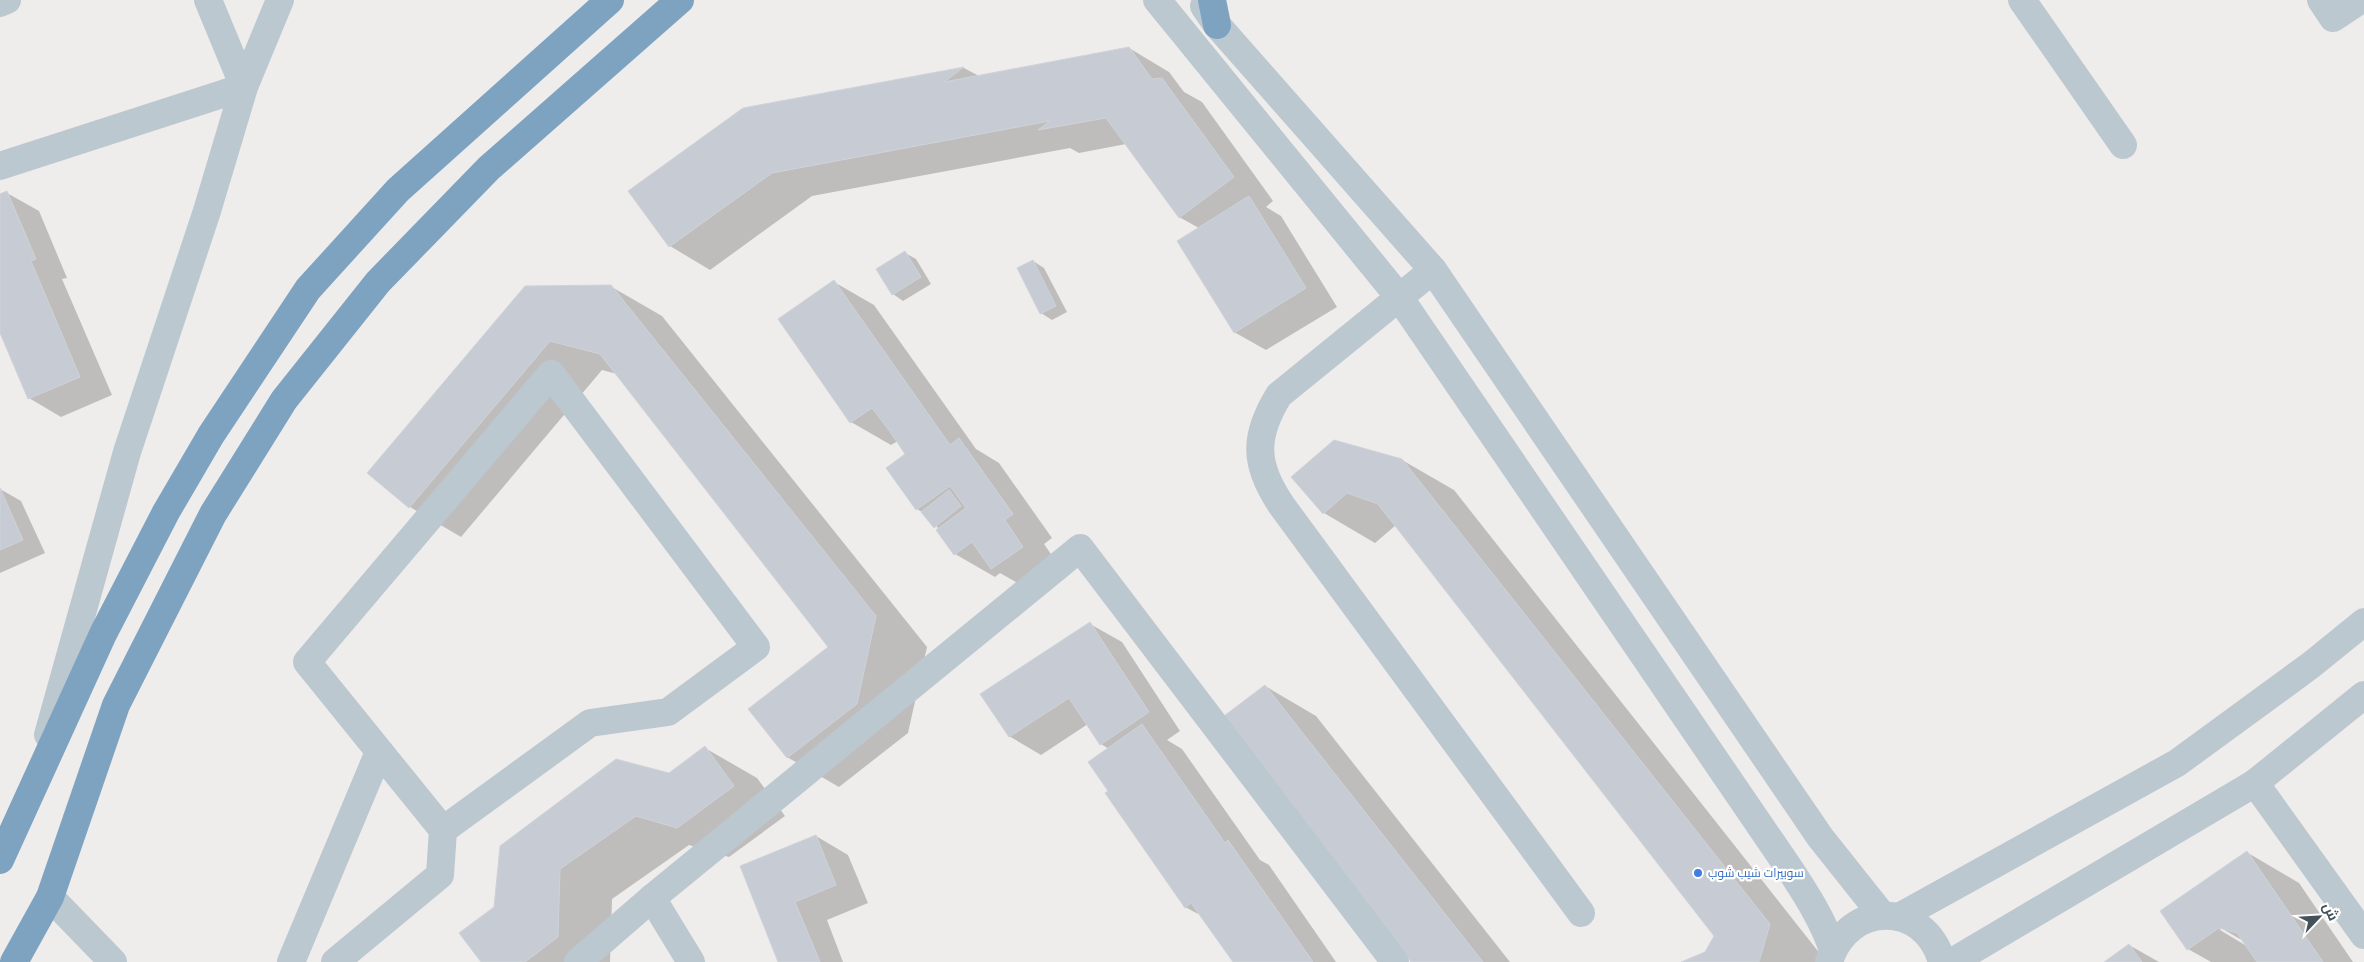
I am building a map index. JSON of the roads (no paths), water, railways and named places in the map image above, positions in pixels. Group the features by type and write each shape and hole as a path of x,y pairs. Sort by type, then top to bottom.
{"highway":[{"path":"0,860 103,634 166,512 211,435 308,289 398,190 610,0"},
{"path":"14,962 50,897 116,705 213,514 284,400 378,282 489,168 680,0"}],"street":[{"path":"0,3 7,0"},
{"path":"208,0 244,87"},
{"path":"34,785 127,452 207,211 244,87 280,0"},
{"path":"1157,0 1399,296 1789,868 1815,908 1827,932 1831,956"},
{"path":"1200,0 1214,12 1433,270 1820,837 1891,916"},
{"path":"2022,0 2123,145"},
{"path":"2320,0 2333,18 2360,0"},
{"path":"0,166 244,87"},
{"path":"1433,270 1279,394 1266,415 1261,438 1261,463 1269,486 1278,499 1581,913"},
{"path":"335,962 440,876 443,830 307,662 551,374 756,647 668,712 590,723 443,830"},
{"path":"578,962 652,898 1080,548 1395,962"},
{"path":"1891,916 2177,763 2311,664 2364,622"},
{"path":"1952,962 2255,784 2364,695"},
{"path":"291,962 379,752"},
{"path":"2255,784 2364,935"},
{"path":"50,897 90,962"},
{"path":"50,897 113,962"},
{"path":"652,898 691,962"},
{"path":"1831,956 1841,936 1852,926 1866,918 1891,916 1916,924 1929,936 1938,950 1942,962"}],"place":[{"name":"سوبيرات شيب شوب","path":"1698,873"}]}
